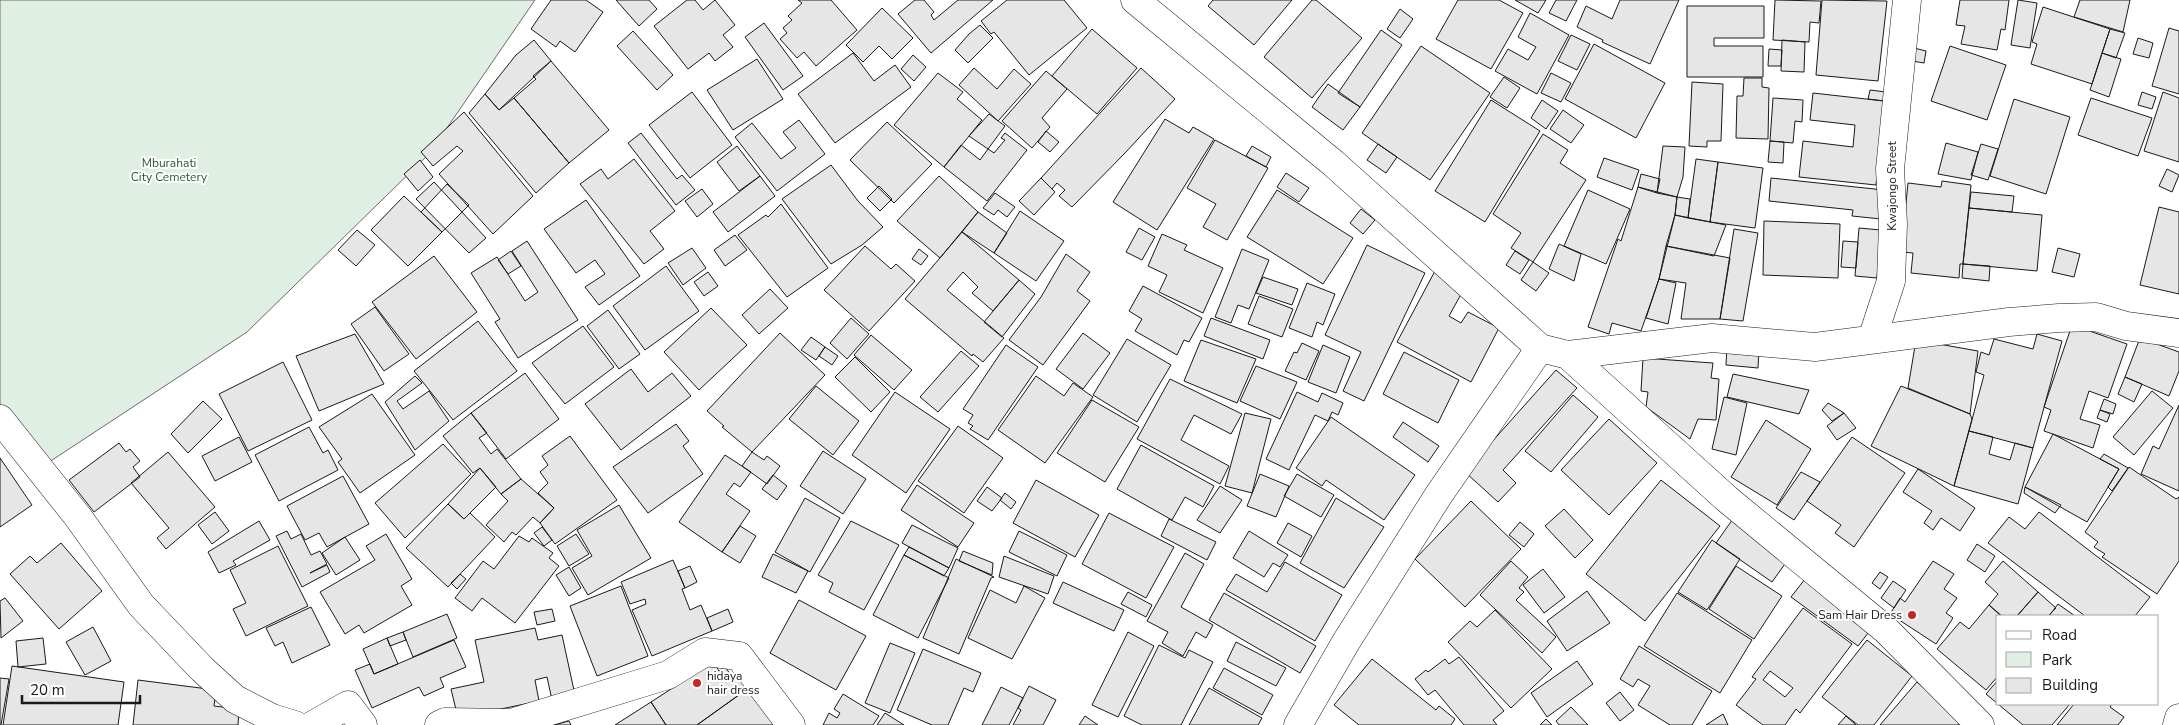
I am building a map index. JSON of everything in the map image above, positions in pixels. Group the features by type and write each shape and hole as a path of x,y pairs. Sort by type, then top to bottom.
{"street":[{"path":"1135,0 1333,163 1540,348 1568,355 1712,338 1815,347 2009,322 2059,318 2096,318 2126,326 2179,333"},
{"name":"Kwajongo Street","path":"1872,339 1890,281 1893,224 1890,169 1907,0"},
{"path":"1298,725 1346,642 1438,496 1540,348"},
{"path":"1568,355 1727,499 1886,630 1980,725"},
{"path":"0,420 78,517 141,605 202,669 235,699 272,718 295,725"},
{"path":"439,725 445,722 511,723 668,675 705,652 739,656 791,725"},
{"path":"314,725 348,705 363,725"},
{"path":"2177,725 2179,718"}],"green space":[{"name":"Mburahati City Cemetery","path":"0,0 535,0 429,154 247,332 40,468 0,410"}],"building":[{"path":"551,0 586,0 603,12 575,52 560,41 556,47 531,29"},
{"path":"616,0 649,0 657,9 639,26"},
{"path":"687,0 695,0 703,10 715,0 735,25 723,35 733,47 715,61 709,53 688,69 654,26"},
{"path":"798,0 831,0 857,30 816,66 804,52 797,58 780,39 787,33 783,28 792,20 788,16 802,3"},
{"path":"915,0 924,0 934,12 931,15 934,20 958,0 993,0 931,53 898,14"},
{"path":"1007,0 1064,0 1087,28 1029,75 994,32 991,34 981,21"},
{"path":"1213,0 1292,0 1254,45 1208,6"},
{"path":"1312,0 1316,0 1362,38 1312,98 1264,57"},
{"path":"1458,0 1499,0 1523,13 1491,69 1436,39"},
{"path":"1515,0 1546,0 1538,13"},
{"path":"1556,0 1577,0 1566,21 1549,13"},
{"path":"1620,0 1679,0 1650,64 1602,42 1603,40 1577,27 1586,6 1612,19"},
{"path":"1775,0 1821,1 1819,23 1810,22 1809,42 1773,40"},
{"path":"1822,0 1887,1 1878,81 1816,75"},
{"path":"1960,0 2009,0 2005,30 2001,29 1997,50 1961,44 1965,26 1956,25"},
{"path":"2018,0 2037,3 2030,48 2011,45"},
{"path":"2080,0 2130,0 2123,32 2074,17"},
{"path":"1687,6 1764,6 1764,38 1714,38 1714,46 1763,46 1763,77 1687,77"},
{"path":"2043,7 2110,29 2092,84 2031,64 2037,44 2032,42"},
{"path":"882,8 913,38 892,59 879,46 863,62 846,45"},
{"path":"1400,9 1413,19 1400,38 1387,29"},
{"path":"1530,13 1569,35 1537,94 1495,71 1508,49 1528,60 1536,47 1518,37"},
{"path":"764,23 803,76 783,90 745,37"},
{"path":"980,25 993,38 968,63 955,50"},
{"path":"2169,28 2179,31 2179,94 2152,86"},
{"path":"1092,29 1137,68 1097,114 1052,76"},
{"path":"2110,29 2125,33 2116,58 2102,53"},
{"path":"1381,30 1402,45 1360,107 1338,93"},
{"path":"633,31 673,75 657,90 617,46"},
{"path":"1571,35 1590,44 1577,70 1558,61"},
{"path":"2138,38 2153,43 2149,58 2133,54"},
{"path":"534,40 551,61 499,110 485,94 516,55"},
{"path":"1782,40 1805,42 1804,72 1781,71"},
{"path":"1594,44 1665,83 1636,138 1565,99"},
{"path":"1421,46 1490,93 1430,180 1362,133"},
{"path":"1950,46 2006,65 1987,120 1931,101"},
{"path":"1914,48 1926,51 1924,63 1912,61"},
{"path":"1769,49 1782,50 1781,66 1768,66"},
{"path":"853,53 874,81 895,65 911,87 835,143 798,94"},
{"path":"2102,53 2121,59 2109,97 2090,90"},
{"path":"913,55 926,67 914,81 901,69"},
{"path":"757,59 783,99 733,130 707,90"},
{"path":"551,61 609,130 569,163 514,98 536,79 533,76"},
{"path":"974,68 997,89 1014,69 1031,84 998,121 959,85"},
{"path":"1141,68 1175,99 1072,207 1059,196 1065,190 1057,183 1052,189 1041,178"},
{"path":"1046,71 1067,89 1042,118 1050,127 1032,148 1002,121"},
{"path":"938,73 963,92 957,99 982,120 944,167 894,125"},
{"path":"1551,73 1571,83 1561,102 1541,93"},
{"path":"1504,77 1520,88 1507,108 1490,97"},
{"path":"1744,78 1762,78 1762,87 1769,88 1768,139 1736,138 1737,96 1743,96"},
{"path":"1692,82 1723,84 1721,141 1707,141 1707,147 1689,146"},
{"path":"1328,84 1360,107 1343,130 1312,107"},
{"path":"1870,90 1886,92 1884,101 1868,99"},
{"path":"692,92 732,145 690,178 649,125"},
{"path":"2142,92 2156,97 2152,109 2138,105"},
{"path":"2163,92 2179,98 2179,162 2144,151"},
{"path":"1813,93 1884,101 1876,185 1799,177 1803,141 1853,147 1855,125 1810,120"},
{"path":"485,94 499,110 514,98 569,163 536,193 469,113"},
{"path":"1773,98 1803,100 1802,122 1795,121 1793,143 1770,141"},
{"path":"2091,98 2152,118 2138,156 2078,135"},
{"path":"2014,99 2070,117 2046,194 1990,176"},
{"path":"1491,100 1540,131 1485,222 1435,191"},
{"path":"1542,100 1558,111 1546,129 1531,118"},
{"path":"1563,110 1584,125 1571,143 1550,129"},
{"path":"464,112 533,196 493,234 439,174 463,151 457,146 433,166 421,152"},
{"path":"989,114 1005,126 988,149 969,136"},
{"path":"1165,119 1189,133 1193,127 1214,139 1157,230 1113,202"},
{"path":"799,120 825,154 777,191 735,137 752,123 781,159 796,148 783,132"},
{"path":"887,122 932,164 894,203 850,160"},
{"path":"1046,131 1059,142 1050,152 1038,142"},
{"path":"641,133 677,179 682,175 695,190 676,205 628,143"},
{"path":"1005,133 1027,150 987,201 944,167 961,145 980,160 988,149 994,153 1005,140 1001,138"},
{"path":"1543,134 1568,150 1560,163 1586,180 1533,262 1511,248 1521,233 1493,214"},
{"path":"1215,140 1268,168 1227,240 1203,227 1216,204 1187,188"},
{"path":"1770,141 1784,142 1783,163 1768,162"},
{"path":"1946,143 1978,152 1971,180 1938,174"},
{"path":"1378,144 1397,157 1386,173 1367,160"},
{"path":"1981,144 1998,149 1988,180 1971,175"},
{"path":"737,146 760,176 739,191 717,162"},
{"path":"1252,146 1271,157 1266,167 1246,156"},
{"path":"1663,146 1685,147 1683,177 1677,197 1657,193"},
{"path":"1604,158 1639,170 1632,190 1597,177"},
{"path":"634,159 675,211 650,231 664,249 644,264 580,184 601,169 608,179"},
{"path":"1696,159 1718,162 1710,222 1688,218"},
{"path":"420,160 433,177 418,191 404,174"},
{"path":"1718,162 1763,168 1755,228 1710,222"},
{"path":"831,165 858,201 883,227 862,245 831,264 782,199"},
{"path":"2167,169 2179,175 2172,192 2159,186"},
{"path":"1286,173 1309,188 1299,202 1277,187"},
{"path":"1641,174 1660,179 1657,193 1638,187"},
{"path":"760,176 775,196 728,232 713,212"},
{"path":"939,176 978,212 940,258 897,221"},
{"path":"1041,178 1055,192 1034,215 1019,201"},
{"path":"1771,178 1884,190 1881,219 1852,216 1853,210 1769,201"},
{"path":"1942,181 1971,185 1963,264 1960,264 1959,278 1911,273 1913,253 1901,252 1908,183 1941,187"},
{"path":"434,182 486,238 469,253 416,199"},
{"path":"447,184 469,205 442,232 421,212"},
{"path":"879,186 892,199 880,211 867,198"},
{"path":"1638,187 1677,197 1675,215 1659,279 1641,331 1612,323 1609,334 1588,327 1618,239 1621,241"},
{"path":"702,189 713,204 697,217 685,201"},
{"path":"1277,190 1353,238 1323,284 1247,237"},
{"path":"1588,190 1630,209 1606,264 1564,246"},
{"path":"1971,192 2014,196 2012,212 1969,208"},
{"path":"995,193 1015,207 1007,217 998,210 994,215 983,208"},
{"path":"404,196 442,232 408,266 371,230"},
{"path":"1677,197 1690,199 1688,218 1675,215"},
{"path":"586,200 640,276 599,305 585,287 605,274 595,260 576,273 544,229"},
{"path":"781,204 828,268 787,297 738,235 766,215 768,217"},
{"path":"2159,207 2179,212 2179,294 2140,285"},
{"path":"1969,208 2042,215 2037,271 1963,264"},
{"path":"1361,209 1375,220 1363,234 1350,223"},
{"path":"1020,211 1064,241 1036,281 994,253"},
{"path":"978,212 1007,233 994,253 962,232"},
{"path":"1675,215 1726,225 1714,256 1666,246"},
{"path":"1764,221 1840,224 1838,278 1763,275"},
{"path":"1139,228 1155,237 1142,260 1126,252"},
{"path":"1859,228 1881,230 1877,278 1855,276"},
{"path":"1734,229 1758,233 1743,321 1720,319"},
{"path":"357,230 375,245 356,266 338,250"},
{"path":"962,232 1019,280 993,311 972,293 978,287 963,272 947,290 1004,338 983,362 973,354 972,356 905,299"},
{"path":"1162,234 1187,245 1184,250 1223,268 1203,313 1159,292 1167,275 1148,266"},
{"path":"735,235 747,250 725,266 714,250"},
{"path":"527,241 578,320 518,358 495,322 500,319 471,273 497,257 525,301 538,292 512,251"},
{"path":"1843,241 1858,242 1856,268 1841,267"},
{"path":"1559,244 1581,254 1574,281 1549,269"},
{"path":"1367,245 1425,273 1364,401 1343,391 1361,352 1325,335"},
{"path":"865,246 891,269 896,264 915,281 869,331 824,290"},
{"path":"1666,246 1730,258 1720,319 1681,319 1686,283 1659,279"},
{"path":"692,248 706,268 683,285 668,263"},
{"path":"2058,248 2080,254 2074,277 2052,272"},
{"path":"919,249 928,256 921,265 912,259"},
{"path":"1242,249 1269,260 1249,309 1238,305 1231,323 1215,317"},
{"path":"511,251 521,266 508,274 498,260"},
{"path":"1515,251 1529,260 1520,274 1506,265"},
{"path":"1066,254 1090,272 1077,291 1090,301 1043,365 1009,340 1041,297"},
{"path":"434,256 477,312 416,359 372,302"},
{"path":"1533,262 1549,273 1536,291 1521,280"},
{"path":"1963,264 1990,266 1989,281 1962,278"},
{"path":"666,266 699,311 645,350 613,306"},
{"path":"1435,271 1465,287 1449,316 1461,323 1468,312 1499,328 1471,382 1397,342"},
{"path":"708,272 718,286 704,296 694,282"},
{"path":"1263,277 1298,289 1292,305 1256,293"},
{"path":"1659,279 1676,283 1668,324 1646,318"},
{"path":"1019,280 1035,294 1002,337 984,322"},
{"path":"1307,283 1335,294 1323,325 1317,322 1312,337 1289,328"},
{"path":"1143,286 1202,318 1189,342 1184,340 1177,355 1135,331 1142,319 1129,311"},
{"path":"770,289 788,308 759,334 742,315"},
{"path":"1259,296 1293,309 1282,337 1248,324"},
{"path":"375,307 409,354 384,371 351,324"},
{"path":"711,308 747,345 699,390 664,352"},
{"path":"608,310 640,354 619,369 587,326"},
{"path":"851,318 869,334 847,359 830,343"},
{"path":"1211,318 1270,340 1263,359 1204,336"},
{"path":"478,321 517,371 453,420 414,371"},
{"path":"2072,325 2127,344 2108,398 2089,391 2080,419 2100,425 2093,448 2044,431 2051,410 2044,407"},
{"path":"583,326 614,367 565,404 532,363"},
{"path":"780,333 825,375 752,452 722,427 724,426 707,411"},
{"path":"1083,333 1110,353 1083,389 1056,369"},
{"path":"355,334 384,384 319,411 296,356"},
{"path":"2037,334 2062,341 2033,448 1969,431 1984,375 1976,372 1981,352 1989,355 1994,339 2033,349"},
{"path":"871,335 912,370 894,390 854,355"},
{"path":"811,337 825,347 816,360 801,350"},
{"path":"2140,338 2179,352 2179,371 2169,396 2125,377"},
{"path":"1127,339 1171,365 1137,422 1093,395"},
{"path":"1201,340 1256,359 1237,403 1184,381"},
{"path":"1916,340 1978,351 1970,414 1908,388"},
{"path":"1302,343 1319,351 1306,380 1285,371 1294,352 1297,353"},
{"path":"1006,345 1038,367 988,440 970,429 973,426 968,423 973,415 963,409"},
{"path":"1323,345 1350,357 1336,393 1308,382"},
{"path":"1727,345 1759,348 1758,368 1726,365"},
{"path":"825,347 838,356 832,365 819,356"},
{"path":"961,351 979,366 938,412 920,397"},
{"path":"1404,352 1459,380 1438,423 1383,394"},
{"path":"855,357 890,392 871,412 835,377"},
{"path":"1643,358 1713,363 1711,378 1719,379 1716,420 1698,419 1690,439 1646,407 1648,392 1641,391"},
{"path":"283,362 312,420 248,451 219,394"},
{"path":"1256,366 1297,382 1280,419 1240,401"},
{"path":"631,369 648,392 672,373 691,396 621,450 585,404"},
{"path":"1556,370 1577,388 1503,470 1516,483 1498,502 1465,472"},
{"path":"525,373 559,419 506,459 471,413"},
{"path":"1733,374 1809,390 1799,414 1727,397"},
{"path":"415,376 422,383 397,401 403,409 429,391 449,421 415,450 385,402"},
{"path":"1036,376 1064,396 1073,383 1093,397 1045,463 998,430"},
{"path":"2125,377 2142,384 2134,402 2118,394"},
{"path":"1170,379 1242,414 1231,434 1194,415 1181,440 1229,466 1220,484 1137,439"},
{"path":"816,386 859,421 833,455 789,419"},
{"path":"1901,386 1970,414 1972,419 1954,486 1871,446"},
{"path":"2152,391 2173,408 2134,455 2113,437"},
{"path":"895,392 950,429 906,493 852,455"},
{"path":"1297,392 1318,402 1322,393 1343,403 1338,415 1332,412 1328,421 1315,415 1289,470 1266,459"},
{"path":"372,394 415,455 360,493 338,462 342,459 319,427"},
{"path":"1573,395 1598,417 1551,472 1525,451"},
{"path":"1724,397 1747,403 1736,455 1712,449"},
{"path":"2104,399 2116,404 2113,414 2100,410"},
{"path":"1092,400 1139,427 1105,482 1057,453"},
{"path":"203,401 222,419 188,453 171,434"},
{"path":"1828,403 1844,413 1832,421 1822,410"},
{"path":"2179,405 2179,491 2141,474 2153,446 2159,449"},
{"path":"2100,410 2110,414 2107,422 2097,418"},
{"path":"471,413 487,433 479,438 491,454 497,449 521,479 501,494 480,468 473,473 443,436"},
{"path":"1245,413 1271,419 1252,493 1225,486"},
{"path":"1844,413 1856,428 1837,440 1827,426"},
{"path":"1331,417 1415,475 1384,520 1326,480 1322,486 1296,468"},
{"path":"1609,419 1657,463 1609,515 1561,470"},
{"path":"1766,420 1811,449 1777,505 1731,477"},
{"path":"1403,422 1439,446 1428,462 1393,437"},
{"path":"676,424 689,441 683,446 703,474 648,513 613,467"},
{"path":"958,426 1003,458 964,513 918,481"},
{"path":"309,427 323,453 328,450 338,470 279,501 255,455"},
{"path":"1969,431 1993,437 1989,454 2010,460 2015,443 2033,448 2018,504 1954,486"},
{"path":"2053,434 2119,469 2087,522 2025,487"},
{"path":"570,436 617,500 555,544 540,523 554,508 538,493 548,483 540,472 548,465 542,456"},
{"path":"239,437 252,462 215,481 202,456"},
{"path":"1852,437 1905,473 1854,547 1835,533 1841,525 1807,501"},
{"path":"119,443 126,452 130,449 140,461 133,467 140,477 94,512 69,480"},
{"path":"443,444 471,474 405,538 375,503"},
{"path":"1141,445 1214,486 1203,507 1185,497 1172,520 1117,489"},
{"path":"823,451 866,479 843,514 800,486"},
{"path":"168,452 215,507 166,549 157,538 169,528 131,483"},
{"path":"752,452 764,460 767,456 780,466 767,484 742,466"},
{"path":"2104,454 2128,468 2112,491 2108,487 2119,469 2100,459"},
{"path":"725,455 751,472 740,487 734,483 726,494 750,511 722,552 679,522"},
{"path":"0,458 32,505 0,527"},
{"path":"2129,467 2176,499 2179,497 2179,561 2157,594 2102,557 2105,554 2094,547 2098,542 2085,532"},
{"path":"480,468 496,487 464,519 448,504"},
{"path":"1918,469 1975,508 1960,531 1941,518 1933,530 1924,523 1932,511 1903,492"},
{"path":"1801,472 1820,482 1794,520 1776,508"},
{"path":"1260,474 1289,486 1276,517 1247,506"},
{"path":"1297,474 1334,495 1321,517 1284,496"},
{"path":"773,475 787,486 777,500 762,489"},
{"path":"343,476 369,524 327,547 319,533 305,540 287,506"},
{"path":"521,479 554,508 540,523 533,517 516,535 512,532 504,542 486,525 508,501 501,494"},
{"path":"1036,480 1099,515 1075,557 1013,523"},
{"path":"1661,480 1720,526 1645,621 1586,574"},
{"path":"917,485 974,523 958,547 901,510"},
{"path":"1220,486 1242,500 1220,533 1197,520"},
{"path":"987,487 1002,498 992,511 977,501"},
{"path":"2025,487 2061,505 2055,513 2024,493"},
{"path":"1005,493 1016,502 1011,509 1000,500"},
{"path":"805,498 840,518 810,572 775,552"},
{"path":"1336,498 1384,527 1344,588 1300,563"},
{"path":"1471,501 1521,549 1465,607 1415,559"},
{"path":"448,504 464,519 470,513 495,537 448,587 406,548"},
{"path":"619,505 651,558 588,595 572,568 592,556 577,530"},
{"path":"1564,509 1593,540 1575,558 1545,526"},
{"path":"215,512 229,531 212,544 198,525"},
{"path":"2039,512 2150,597 2136,615 2084,615 1988,543 2009,517 2025,529"},
{"path":"1109,513 1174,547 1146,598 1082,564"},
{"path":"1735,516 1792,554 1772,582 1716,543"},
{"path":"1169,519 1216,542 1207,560 1161,536"},
{"path":"259,521 270,540 233,561 236,565 219,573 208,552"},
{"path":"851,521 899,545 864,610 829,592 833,583 818,575"},
{"path":"1520,522 1534,534 1524,547 1509,535"},
{"path":"1288,523 1312,536 1301,557 1277,543"},
{"path":"912,525 958,548 949,568 902,543"},
{"path":"740,526 756,536 740,563 722,552"},
{"path":"542,527 552,540 544,546 534,533"},
{"path":"287,531 291,539 301,534 311,555 320,551 327,564 310,573 327,565 330,572 302,587 276,536"},
{"path":"1019,531 1067,555 1057,576 1009,552"},
{"path":"1249,531 1288,555 1280,567 1273,563 1264,577 1233,558"},
{"path":"386,534 412,579 401,586 412,605 364,633 359,625 345,634 320,592 375,560 366,546"},
{"path":"576,534 589,554 569,566 557,546"},
{"path":"519,536 529,542 532,538 553,553 549,558 559,566 515,623 482,598 472,611 455,598 483,561 494,569"},
{"path":"345,537 360,560 336,575 322,553"},
{"path":"1712,540 1740,559 1707,610 1678,592"},
{"path":"61,543 102,591 59,629 10,574 30,556 37,563"},
{"path":"1977,544 1995,556 1985,572 1967,560"},
{"path":"278,546 308,606 246,636 233,609 246,603 230,570"},
{"path":"909,547 949,568 944,576 904,555"},
{"path":"963,551 993,563 992,575 959,561"},
{"path":"1185,553 1204,564 1181,607 1213,625 1206,638 1196,632 1183,656 1162,643 1168,632 1147,621"},
{"path":"773,554 808,571 796,593 762,577"},
{"path":"904,555 949,578 918,638 873,615"},
{"path":"1004,556 1054,576 1048,594 999,577"},
{"path":"956,559 994,577 991,578 959,654 923,638"},
{"path":"673,560 685,588 682,589 690,610 701,605 712,631 652,656 632,610 646,604 645,599 630,604 621,582"},
{"path":"1511,561 1528,577 1519,588 1524,592 1516,600 1556,637 1542,653 1480,595"},
{"path":"1933,561 1954,574 1944,589 1957,598 1946,613 1953,618 1936,644 1890,614 1900,598 1905,602"},
{"path":"2003,561 2038,592 2018,615 2000,615 1989,605 1998,594 1985,582"},
{"path":"1285,562 1342,595 1315,641 1226,590 1236,574 1267,592"},
{"path":"690,566 697,582 685,588 678,571"},
{"path":"1736,566 1782,596 1754,639 1709,609"},
{"path":"569,567 581,588 569,596 556,575"},
{"path":"1543,569 1565,597 1544,613 1523,585"},
{"path":"1880,572 1888,577 1880,589 1872,583"},
{"path":"460,574 466,579 457,589 451,583"},
{"path":"1805,579 1872,628 1858,646 1791,597"},
{"path":"1893,581 1906,590 1894,608 1881,598"},
{"path":"1063,582 1124,610 1114,631 1053,603"},
{"path":"621,586 648,656 597,676 570,606"},
{"path":"1024,586 1045,598 1012,659 968,638 990,590 1016,603"},
{"path":"1587,591 1610,623 1567,651 1547,621"},
{"path":"1128,592 1152,605 1146,617 1121,604"},
{"path":"2038,592 2056,608 2049,615 2018,615"},
{"path":"1224,593 1316,646 1300,673 1209,620"},
{"path":"1677,593 1752,640 1720,693 1644,646"},
{"path":"5,598 23,621 1,638 0,601"},
{"path":"799,600 866,636 836,690 770,653"},
{"path":"2058,604 2074,615 2050,615"},
{"path":"1989,605 2001,615 1996,615 1996,678 1986,690 1937,649 1960,622 1969,629"},
{"path":"311,607 330,645 292,663 283,642 275,646 266,628"},
{"path":"1803,608 1852,644 1800,713 1796,709 1785,725 1763,725 1736,705 1756,679 1752,677","holes":["1770,671 1793,688 1785,697 1763,680"]},
{"path":"552,609 555,621 537,625 534,612"},
{"path":"728,609 733,622 712,631 707,618"},
{"path":"1495,610 1552,669 1511,708 1448,642 1470,621 1477,627"},
{"path":"447,614 457,638 413,657 403,632"},
{"path":"93,627 111,661 85,675 66,642"},
{"path":"535,628 538,640 562,635 575,695 552,700 547,677 535,680 539,701 458,718 451,689 484,682 475,640"},
{"path":"403,632 406,640 390,646 387,638"},
{"path":"1128,632 1154,646 1118,717 1092,705"},
{"path":"43,638 46,664 18,667 16,641"},
{"path":"387,638 398,664 374,674 363,649"},
{"path":"454,640 466,667 440,678 444,687 424,696 419,687 372,708 355,670 370,664 374,674"},
{"path":"1867,640 1912,676 1874,725 1858,725 1822,697"},
{"path":"1236,642 1286,668 1276,686 1227,661"},
{"path":"890,643 915,653 890,713 865,703"},
{"path":"1159,645 1185,658 1189,650 1213,662 1181,725 1142,725 1124,716"},
{"path":"1639,646 1712,691 1692,725 1670,725 1638,705 1650,686 1638,679 1633,687 1620,679"},
{"path":"923,649 981,673 973,692 964,688 948,725 932,725 897,710"},
{"path":"1459,657 1504,711 1493,720 1497,725 1464,725 1435,690 1428,695 1415,679 1445,659 1449,664"},
{"path":"1372,659 1436,710 1439,706 1455,719 1451,725 1359,725 1334,705"},
{"path":"1577,661 1593,684 1547,717 1531,693"},
{"path":"713,662 719,671 725,667 734,679 741,674 750,687 697,725 666,725 651,702"},
{"path":"12,666 124,682 118,725 3,725"},
{"path":"1224,668 1273,695 1262,715 1213,688"},
{"path":"0,678 9,679 1,725 0,725"},
{"path":"138,680 216,690 214,706 239,709 238,725 133,725"},
{"path":"1917,682 1962,720 1958,725 1880,725"},
{"path":"1996,682 1996,702 1986,694"},
{"path":"1029,686 1056,700 1043,725 1013,725 1021,710 1018,708"},
{"path":"750,687 776,725 697,725"},
{"path":"1001,687 1023,698 1009,725 982,725"},
{"path":"1209,688 1262,718 1258,725 1189,725"},
{"path":"1620,692 1634,710 1620,721 1606,703"},
{"path":"843,694 879,716 873,725 823,725 829,713 837,718 840,713 834,709"},
{"path":"651,702 666,725 615,725"},
{"path":"1999,705 2069,705 2052,725 2023,725"},
{"path":"2073,705 2111,705 2110,707 2124,717 2118,725 2057,725"},
{"path":"1571,707 1588,725 1559,725 1556,721"},
{"path":"885,713 904,725 877,725"},
{"path":"1723,714 1728,725 1706,725"},
{"path":"1085,716 1098,725 1079,725"},
{"path":"1846,716 1856,725 1838,725"},
{"path":"1546,719 1552,725 1540,725"},
{"path":"569,721 571,725 554,725"}],"place":[{"name":"Sam Hair Dress","path":"1912,615"},
{"name":"hidaya hair dress","path":"697,683"}]}
